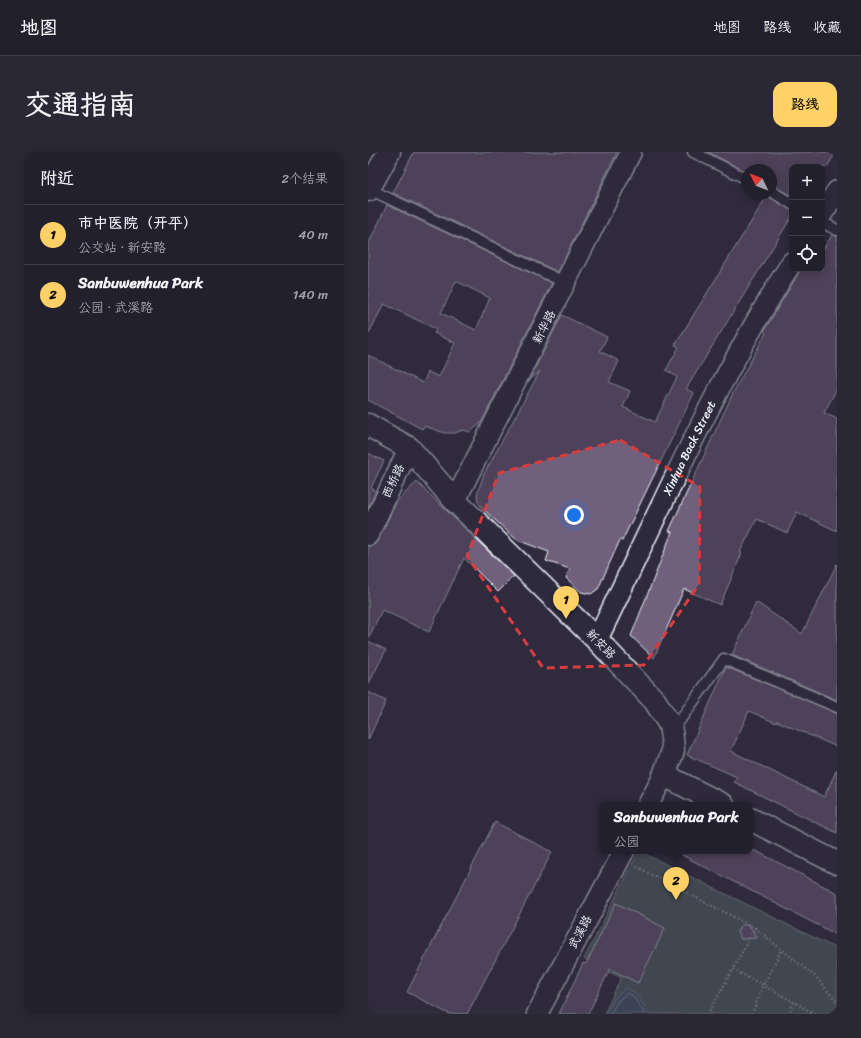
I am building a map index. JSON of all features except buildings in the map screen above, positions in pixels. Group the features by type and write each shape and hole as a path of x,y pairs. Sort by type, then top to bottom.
{"street":[{"path":"368,189 389,152"},
{"name":"新华路","path":"455,501 631,152"},
{"path":"825,209 837,191"},
{"name":"Xinhua Back Street","path":"597,640 712,401 744,341 789,267"},
{"name":"新安路","path":"368,425 409,448 455,501 597,640 655,701 665,714 671,732 673,751 664,775"},
{"name":"西桥路","path":"368,535 409,448"},
{"path":"650,802 664,775 717,802"},
{"path":"753,821 837,863"},
{"name":"武溪路","path":"537,1014 622,854"}],"lane":[{"path":"693,152 741,175"},
{"path":"368,189 566,283"},
{"path":"777,195 789,202"},
{"path":"825,224 837,230"},
{"path":"671,732 724,659 837,707"}],"path":[{"path":"622,854 755,928 817,978 837,1002"},
{"path":"708,1014 755,928"},
{"path":"752,1014 763,985 782,949"},
{"path":"733,969 815,1014"},
{"path":"788,1014 794,1002"}],"highlighted area":[{"path":"620,440 700,487 699,584 644,665 543,668 467,556 499,473"}],"green space":[{"path":"637,854 645,854 837,949 837,1014 604,1014 621,978 584,959"}],"water":[{"path":"626,988 635,993 650,1014 606,1014 615,998"}],"place":[{"name":"市中医院（开平）","path":"566,619"},
{"name":"Sanbuwenhua Park","path":"676,900"}]}
